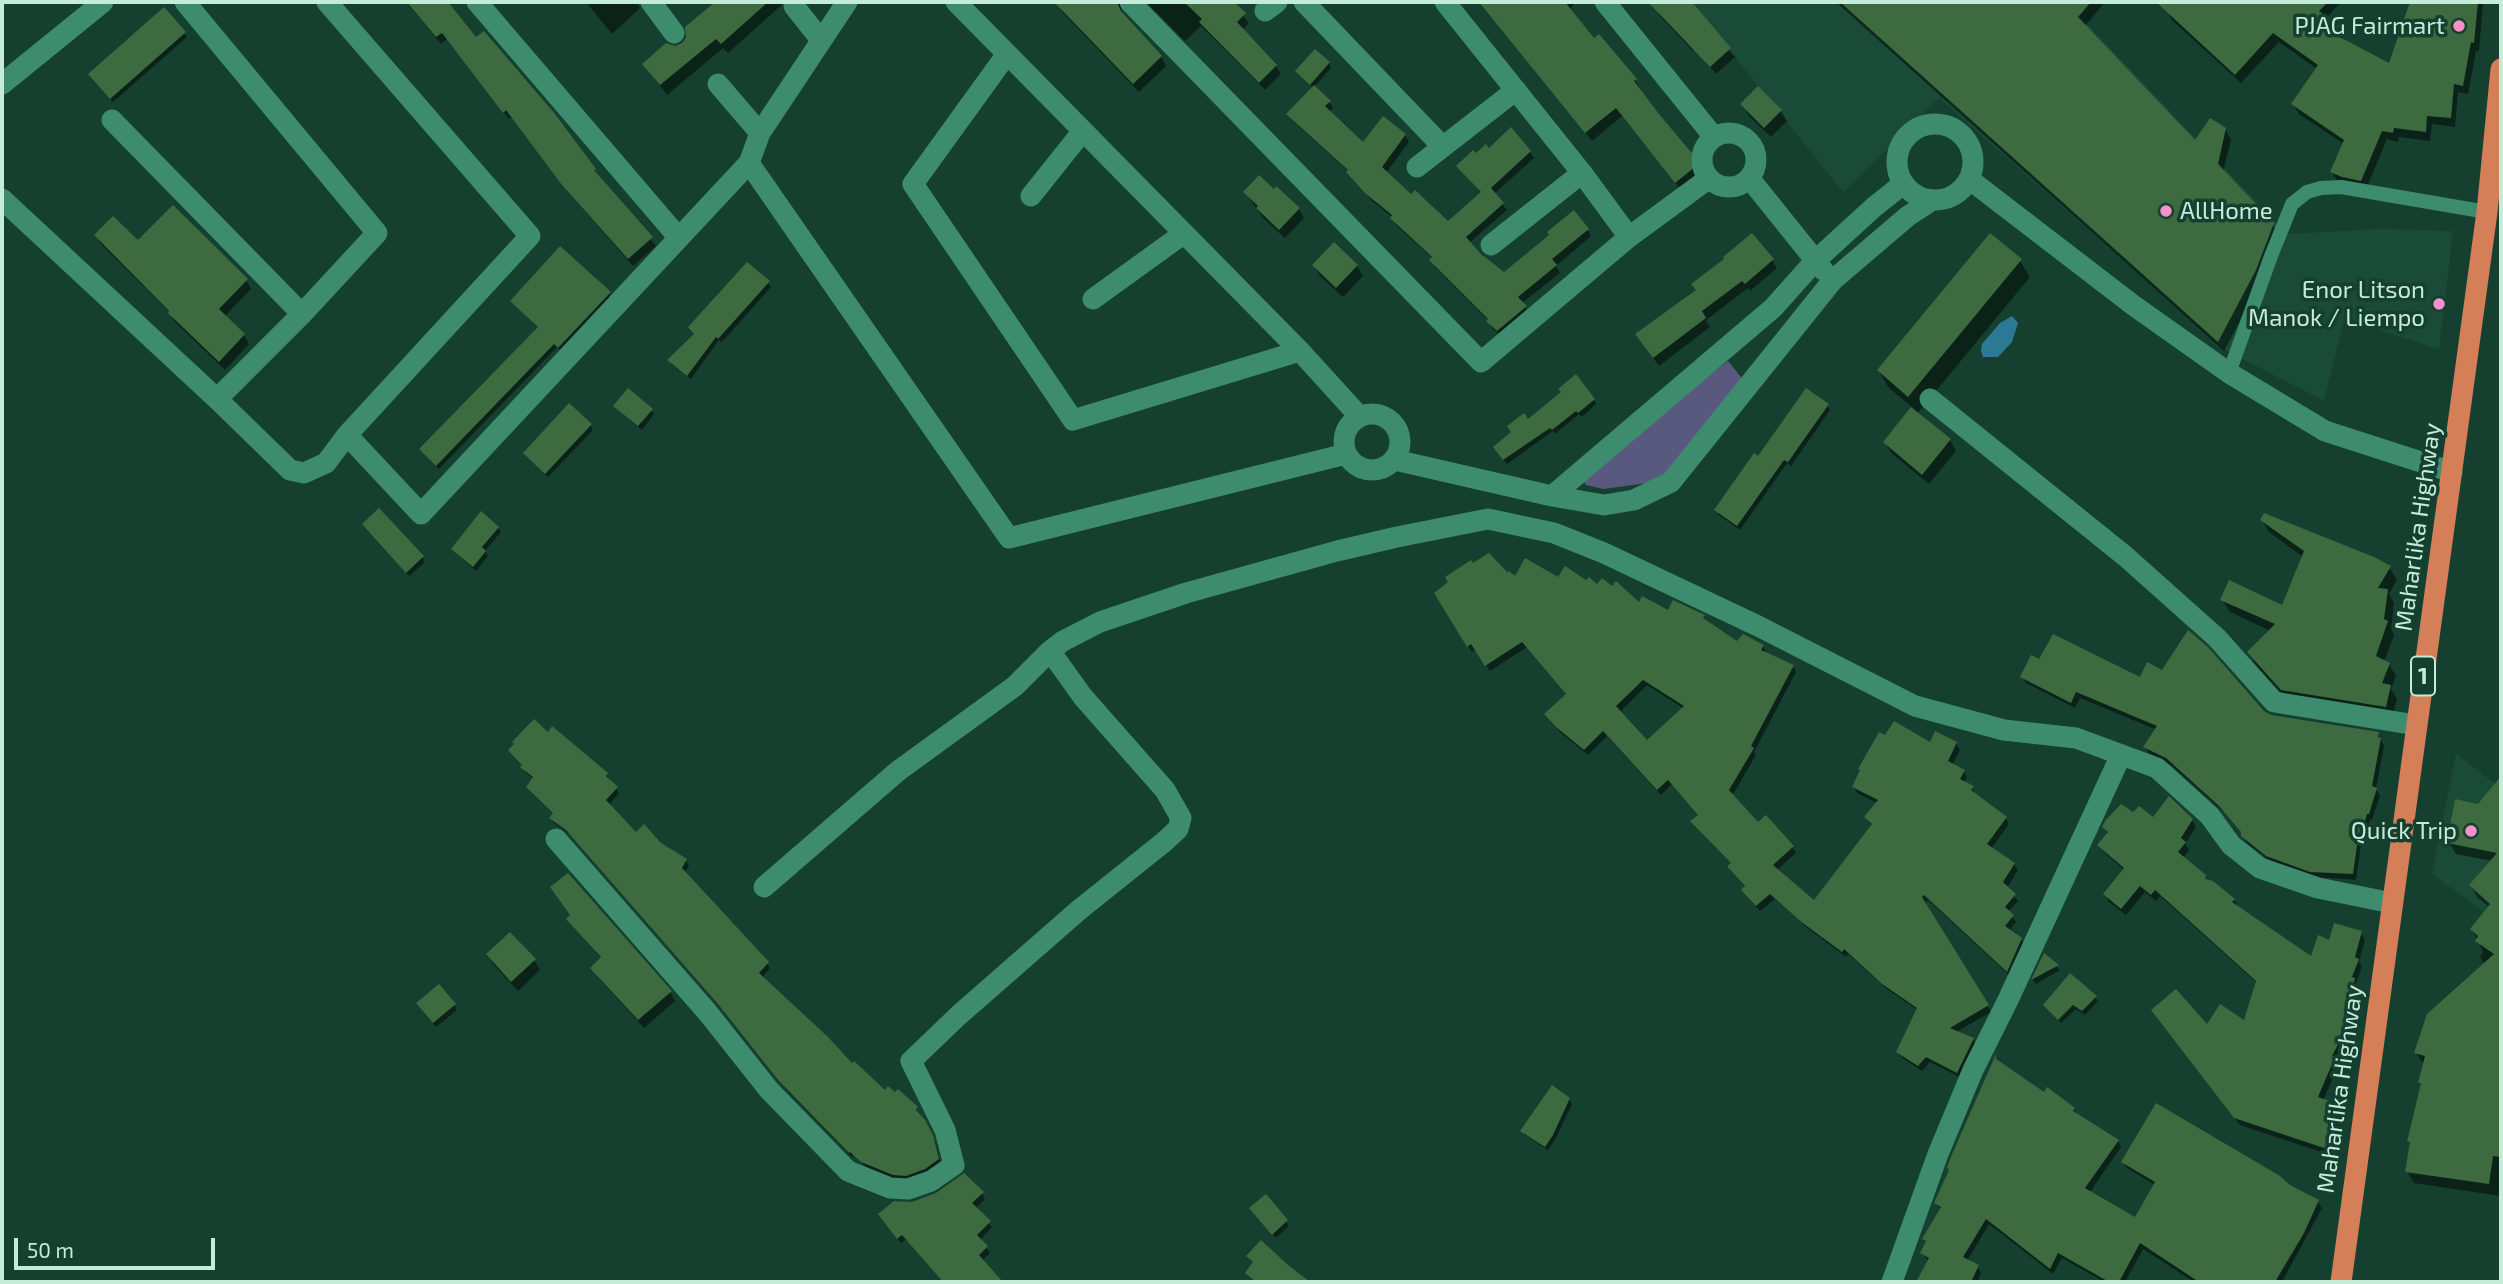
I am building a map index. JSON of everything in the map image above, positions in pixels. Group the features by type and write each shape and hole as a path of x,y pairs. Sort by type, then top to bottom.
{"highway":[{"name":"Maharlika Highway","path":"2340,1282 2487,212 2501,69"}],"street":[{"path":"2,84 103,2"},
{"path":"185,2 377,233 302,314 217,399"},
{"path":"2,199 290,470 304,473 326,463 348,435 530,236 327,2"},
{"path":"477,2 679,238"},
{"path":"348,435 421,514 749,163 760,133 847,2"},
{"path":"956,2 1300,351 1359,416"},
{"path":"1130,2 1481,362 1629,237 1708,178"},
{"path":"1304,2 1443,147"},
{"path":"1445,2 1582,173 1629,237"},
{"path":"1605,2 1714,137"},
{"path":"655,3 674,33"},
{"path":"794,6 821,40"},
{"path":"1007,54 913,184 1073,420 1300,351"},
{"path":"719,84 760,133"},
{"path":"1417,167 1516,90"},
{"path":"112,120 302,314"},
{"path":"1395,460 1552,496 1604,505 1634,500 1671,482 1833,280 1908,216 1931,201 1953,196 1969,179 1973,159 1967,140 1951,127 1932,123 1913,130 1899,145 1896,165 1903,184 1915,195 1931,201"},
{"path":"1031,196 1082,132"},
{"path":"1726,133 1739,135 1750,143 1756,154 1756,167 1750,179 1736,187 1721,187 1708,178 1702,164 1704,149 1714,137 1726,133"},
{"path":"749,163 1009,538 1346,454"},
{"path":"1491,246 1582,173"},
{"path":"1750,179 1833,280"},
{"path":"1969,179 2133,305 2229,373 2325,431 2452,472"},
{"path":"1552,496 1773,308 1815,261 1874,206 1903,184"},
{"path":"1093,299 1183,234"},
{"path":"1930,399 2125,555 2217,638 2274,702 2416,725"},
{"path":"1374,413 1389,418 1399,430 1401,446 1395,460 1383,469 1369,471 1355,466 1346,454 1343,440 1348,426 1359,416 1374,413"},
{"path":"764,887 898,771 1015,686 1050,651 1063,641 1100,622 1186,593 1337,551 1488,520 1554,533 1604,553 1759,626 1915,706 2004,730 2076,738 2157,768 2210,816 2231,845 2260,868 2318,888 2392,903"},
{"path":"556,839 709,1013 769,1090 848,1171 890,1188 908,1189 931,1181 954,1166 945,1130 911,1061 959,1015 1069,919 1164,842 1178,829 1181,818 1165,790 1083,697 1050,651"},
{"path":"1892,1282 1938,1154 1973,1070 2121,755"}],"lane":[{"path":"2229,373 2292,204 2308,192 2340,187 2487,212"}],"shaded area":[{"name":"AllHome","path":"1691,2 2066,2 2287,234 2380,229 2453,231 2439,349 2344,319 2324,401 2225,350 1939,98 1843,192"},
{"path":"2012,316 2018,323 2012,342 1998,357 1983,357 1982,344 2000,323"},
{"path":"1728,361 1745,382 1670,473 1648,483 1603,489 1586,485 1582,478 1585,471"},
{"name":"Quick Trip","path":"2456,754 2501,788 2501,924 2432,874"}],"building":[{"path":"407,2 448,2 476,37 484,31 555,114 596,169 594,170 653,237 628,259 562,185 506,110 503,113 442,33 436,37"},
{"path":"715,2 768,2 721,44 716,39 660,85 642,64 666,43 675,46 682,43 686,38 685,27"},
{"path":"1054,2 1117,2 1121,11 1162,56 1133,84"},
{"path":"1184,2 1234,2 1246,13 1237,22 1277,65 1259,83 1199,22 1202,19"},
{"path":"1479,2 1565,2 1594,38 1599,34 1637,79 1634,81 1700,163 1675,183 1616,108 1585,133"},
{"path":"1648,2 1692,2 1731,48 1710,67"},
{"path":"1840,2 2091,2 2078,17 2195,140 2210,118 2226,128 2218,164 2274,223 2256,270 2218,342"},
{"path":"2156,2 2328,2 2319,11 2340,26 2334,34 2389,63 2410,2 2478,2 2474,43 2471,42 2463,86 2454,84 2451,118 2427,116 2426,132 2394,128 2393,133 2382,131 2361,181 2330,172 2344,140 2291,104 2318,65 2273,33 2235,75"},
{"path":"164,7 186,32 110,99 88,74"},
{"path":"1315,49 1330,62 1310,85 1295,71"},
{"path":"1314,85 1331,101 1325,106 1363,142 1383,116 1406,134 1382,167 1411,194 1415,190 1448,221 1481,192 1456,166 1473,150 1476,153 1486,144 1489,148 1511,127 1531,151 1491,188 1504,203 1466,237 1481,254 1504,272 1549,235 1547,232 1574,210 1589,229 1552,259 1557,265 1518,297 1527,306 1497,331 1429,260 1432,257 1390,218 1392,215 1366,194 1346,172 1348,170 1286,114"},
{"path":"1758,86 1782,110 1764,128 1740,104"},
{"path":"1259,175 1300,208 1279,230 1243,192"},
{"path":"173,205 248,279 219,309 245,334 219,362 94,235 113,216 138,240"},
{"path":"1752,233 1774,259 1745,284 1742,281 1702,311 1706,318 1653,358 1635,334 1696,290 1691,284"},
{"path":"1990,233 2022,259 1908,397 1877,370"},
{"path":"1334,242 1358,265 1336,288 1312,265"},
{"path":"560,246 611,292 558,348 554,344 436,466 419,449 538,327 510,301"},
{"path":"747,262 770,281 718,339 716,337 687,376 667,360 694,334 688,327"},
{"path":"1576,374 1595,399 1578,413 1576,411 1552,430 1550,428 1503,460 1493,447 1511,432 1507,426 1524,413 1528,419 1561,392 1558,389"},
{"path":"628,388 653,409 638,426 613,406"},
{"path":"1806,388 1829,404 1788,462 1784,460 1737,526 1714,510 1754,453 1758,456"},
{"path":"569,403 592,424 545,474 523,453"},
{"path":"1911,407 1951,439 1922,475 1883,442"},
{"path":"379,508 424,556 406,573 362,524"},
{"path":"481,511 499,527 482,547 486,551 473,567 451,549"},
{"path":"2264,513 2391,566 2378,588 2388,589 2384,619 2388,621 2376,656 2390,663 2382,683 2391,685 2386,707 2281,690 2247,652 2275,624 2220,600 2229,580 2282,605 2304,551 2260,520"},
{"path":"1489,553 1508,573 1509,571 1515,576 1525,558 1558,577 1565,566 1586,580 1589,577 1597,584 1602,578 1612,586 1616,581 1639,602 1642,596 1668,610 1673,600 1705,615 1703,618 1737,641 1743,634 1764,645 1761,650 1794,665 1751,746 1754,748 1729,790 1758,822 1766,815 1794,846 1773,865 1814,900 1872,824 1864,817 1878,800 1852,787 1860,770 1858,769 1879,732 1885,735 1894,721 1930,742 1935,731 1957,742 1948,761 1965,770 1960,779 1974,786 1971,790 2007,817 1987,844 2015,863 2003,882 2016,894 2005,907 2014,915 2005,926 2022,938 2007,972 1924,895 1922,897 1989,1005 1950,1028 1974,1038 1957,1073 1926,1057 1918,1066 1896,1052 1917,1008 1882,984 1844,949 1842,952 1800,921 1770,894 1756,906 1741,890 1745,886 1727,866 1731,863 1690,821 1698,815 1668,780 1657,790 1603,731 1584,750 1556,727 1544,714 1566,694 1522,642 1485,666 1471,644 1467,647 1434,593 1448,582 1445,577 1471,560 1473,563","holes":["1643,680 1684,706 1647,740 1616,706"]},
{"path":"2188,630 2208,647 2264,711 2271,715 2379,732 2378,737 2381,738 2372,786 2377,788 2362,832 2359,832 2353,874 2310,872 2266,856 2241,836 2241,832 2219,806 2166,758 2143,747 2157,726 2076,692 2071,703 2020,677 2031,655 2039,659 2053,634 2140,677 2147,662 2162,670"},
{"path":"534,719 548,732 552,726 608,773 606,776 618,787 606,800 636,832 644,824 661,843 687,859 682,868 769,962 759,973 852,1063 854,1061 885,1090 888,1086 895,1092 898,1089 918,1107 916,1110 933,1135 939,1159 925,1169 906,1176 893,1175 861,1162 779,1081 718,1004 566,830 549,818 553,813 526,787 533,777 520,767 522,765 508,750"},
{"path":"2501,776 2501,1157 2493,1156 2489,1184 2405,1172 2410,1142 2407,1142 2425,1056 2414,1053 2427,1014 2494,954 2475,941 2478,936 2470,929 2490,904 2469,885 2497,853 2447,843 2455,799 2478,804"},
{"path":"2169,796 2193,819 2181,838 2186,842 2178,852 2206,875 2205,879 2213,881 2235,899 2232,902 2311,956 2318,935 2329,940 2334,923 2362,931 2355,957 2359,959 2352,977 2355,978 2344,1033 2332,1056 2335,1057 2318,1097 2341,1105 2327,1149 2234,1118 2151,1010 2176,989 2207,1024 2220,1004 2244,1020 2256,981 2155,890 2151,895 2140,886 2121,909 2103,894 2124,868 2097,845 2108,832 2102,827 2105,821 2121,804 2133,812 2139,806 2153,817"},
{"path":"568,873 672,991 638,1020 590,968 601,957 566,919 570,915 550,887"},
{"path":"510,932 536,959 511,982 486,954"},
{"path":"2044,953 2059,965 2031,980"},
{"path":"2070,973 2097,996 2082,1011 2073,1005 2058,1020 2043,1005"},
{"path":"439,984 456,1004 433,1023 416,1003"},
{"path":"1996,1054 1996,1059 2044,1092 2047,1087 2075,1108 2073,1111 2119,1140 2085,1188 2135,1217 2155,1182 2121,1162 2156,1103 2319,1200 2304,1233 2275,1282 2199,1282 2140,1243 2119,1282 2109,1282 2058,1253 2050,1269 1986,1219 1963,1257 1979,1265 1971,1282 1916,1282 1929,1258 1920,1253 1926,1241 1922,1239 1941,1207 1934,1203 1949,1170 1947,1168 1950,1159"},
{"path":"1552,1085 1570,1098 1545,1147 1520,1131"},
{"path":"964,1173 984,1192 972,1203 991,1221 977,1235 988,1246 979,1255 1003,1282 943,1282 902,1235 897,1239 878,1214 894,1201 912,1202 936,1193"},
{"path":"1266,1194 1288,1220 1272,1235 1249,1208"},
{"path":"1261,1240 1310,1282 1256,1282 1245,1273 1253,1262 1246,1256"}],"place":[{"name":"PJAG Fairmart","path":"2459,26"},
{"name":"AllHome","path":"2166,211"},
{"name":"Enor Litson Manok / Liempo","path":"2439,304"},
{"name":"Quick Trip","path":"2471,831"}]}
